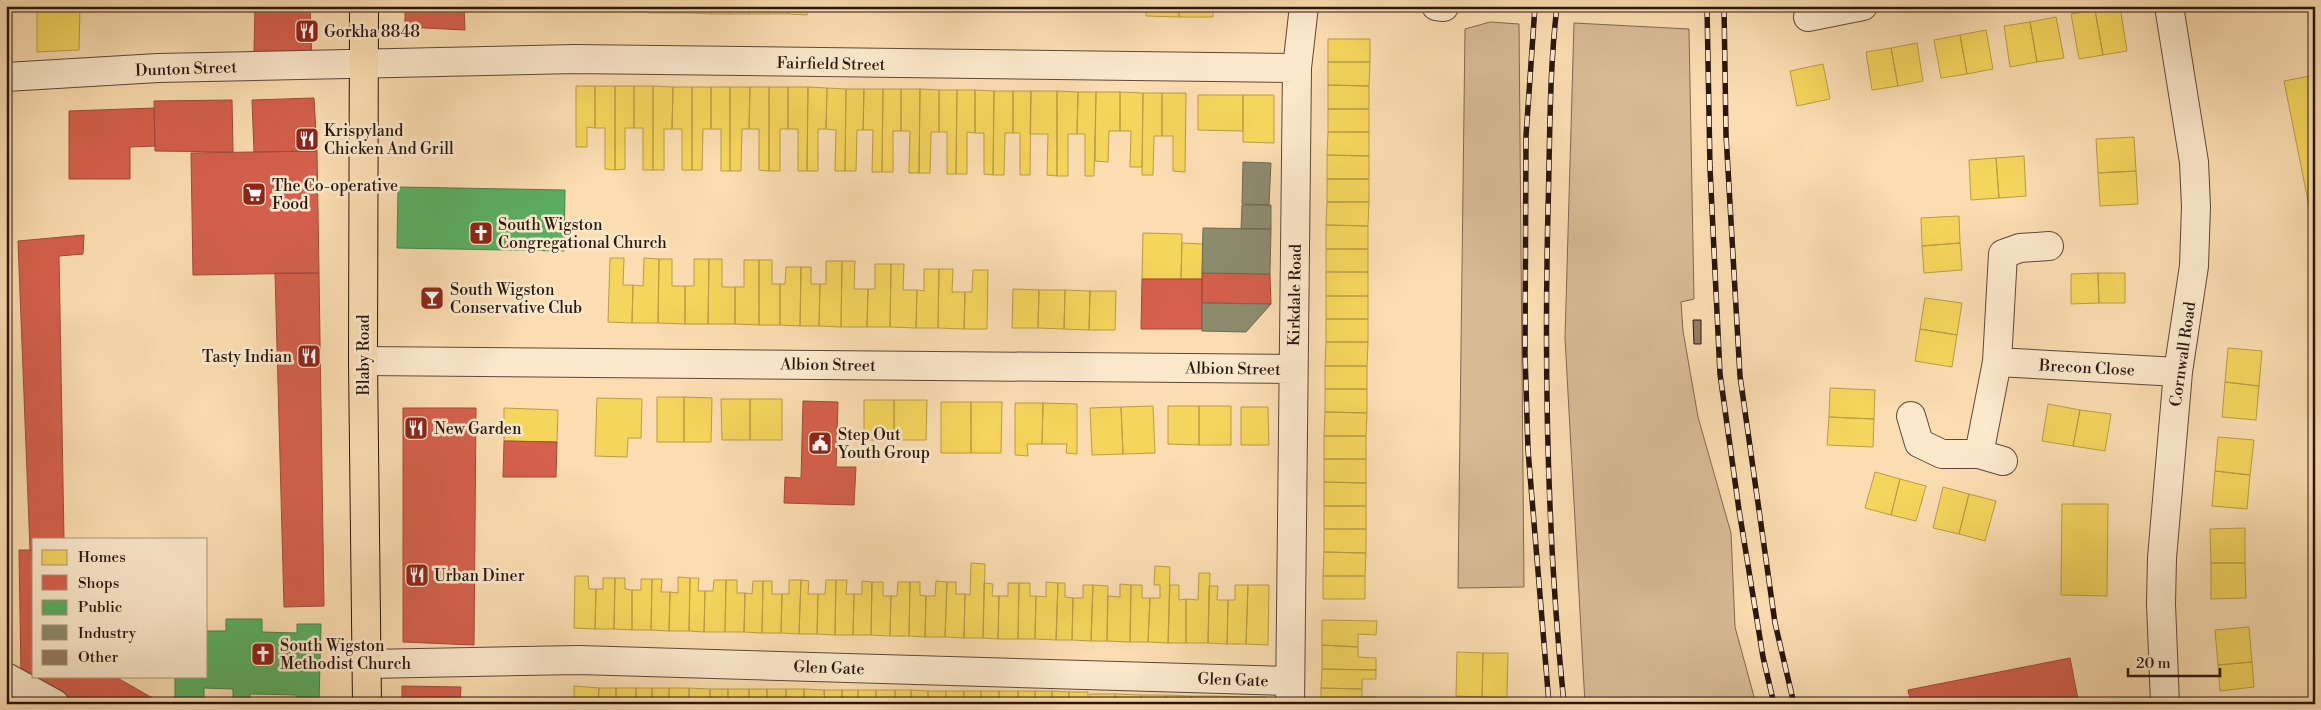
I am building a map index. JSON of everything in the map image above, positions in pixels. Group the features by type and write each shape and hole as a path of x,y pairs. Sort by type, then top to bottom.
{"main road":[{"name":"Blaby Road","path":"364,6 366,63 363,361 367,704"}],"street":[{"name":"Kirkdale Road","path":"1290,692 1297,68 1304,6"},
{"path":"1436,6 1444,7"},
{"path":"1808,17 1863,6"},
{"name":"Cornwall Road","path":"2165,704 2161,604 2162,558 2178,372 2194,266 2196,207 2194,162 2169,6"},
{"name":"Fairfield Street","path":"366,63 575,59 1297,68"},
{"name":"Dunton Street","path":"6,76 158,68 366,63"},
{"path":"1910,416 1919,443 1942,454 1991,458 2003,254 2020,248 2050,246"},
{"name":"Albion Street","path":"363,361 1293,369"},
{"name":"Brecon Close","path":"1997,362 2178,372"},
{"name":"Glen Gate","path":"367,664 579,660 1290,692"},
{"path":"6,677 55,704"}],"shaded area":[{"path":"1490,22 1519,24 1524,587 1458,588 1465,29"},
{"path":"1574,23 1689,29 1694,299 1681,302 1683,331 1698,417 1731,533 1735,627 1756,704 1585,704 1565,338"}],"building: Homes":[{"path":"37,6 80,6 79,50 37,52"},
{"path":"575,6 595,6 595,12 575,12"},
{"path":"595,6 614,6 614,12 595,12"},
{"path":"614,6 634,6 634,12 614,12"},
{"path":"634,6 653,6 653,13 634,12"},
{"path":"653,6 673,6 672,13 653,13"},
{"path":"673,6 691,6 691,13 672,13"},
{"path":"691,6 711,6 711,14 691,13"},
{"path":"711,6 730,6 730,14 711,14"},
{"path":"730,6 749,6 749,14 730,14"},
{"path":"749,6 768,6 768,14 749,14"},
{"path":"768,6 788,6 788,14 768,14"},
{"path":"788,6 807,6 807,15 788,14"},
{"path":"823,6 857,6 857,11 823,11"},
{"path":"857,6 890,6 890,12 857,11"},
{"path":"1146,6 1179,6 1179,17 1146,16"},
{"path":"1179,6 1213,6 1213,17 1179,17"},
{"path":"2120,6 2127,51 2103,55 2095,10"},
{"path":"2095,10 2103,55 2079,59 2071,14"},
{"path":"2056,17 2064,58 2037,62 2030,22"},
{"path":"2030,22 2037,62 2010,67 2004,26"},
{"path":"1986,30 1993,69 1967,74 1960,35"},
{"path":"1960,35 1967,74 1941,78 1934,40"},
{"path":"1328,39 1370,39 1370,62 1328,62"},
{"path":"1917,43 1923,81 1898,86 1891,48"},
{"path":"1891,48 1898,86 1872,90 1866,52"},
{"path":"1328,62 1370,62 1369,86 1328,85"},
{"path":"1823,64 1830,99 1797,106 1790,71"},
{"path":"2315,75 2315,236 2284,81"},
{"path":"1328,85 1369,86 1369,109 1328,109"},
{"path":"576,86 595,86 595,128 587,127 587,147 576,147"},
{"path":"595,86 615,86 615,170 605,169 605,128 595,128"},
{"path":"615,86 634,86 634,128 625,128 625,169 615,170"},
{"path":"634,86 653,86 653,170 643,170 643,128 634,128"},
{"path":"653,86 673,87 672,129 664,129 664,170 653,170"},
{"path":"673,87 692,87 692,170 682,170 682,129 672,129"},
{"path":"692,87 711,87 711,129 703,129 702,170 692,170"},
{"path":"711,87 730,87 730,171 721,171 721,129 711,129"},
{"path":"730,87 750,87 749,129 742,129 741,171 730,171"},
{"path":"750,87 769,87 769,171 759,170 759,129 749,129"},
{"path":"769,87 788,87 788,129 780,129 780,171 769,171"},
{"path":"788,87 808,87 807,171 798,171 798,129 788,129"},
{"path":"808,87 827,88 826,129 818,129 818,171 807,171"},
{"path":"827,88 846,89 845,171 835,171 836,130 826,129"},
{"path":"846,89 864,89 863,130 857,130 856,171 845,171"},
{"path":"864,89 883,89 882,172 872,172 873,130 863,130"},
{"path":"883,89 901,89 901,131 893,131 893,172 882,172"},
{"path":"901,89 920,89 919,173 909,173 910,131 901,131"},
{"path":"920,89 939,90 939,132 931,132 930,173 919,173"},
{"path":"939,90 957,90 956,174 947,174 947,132 939,132"},
{"path":"957,90 975,90 975,133 967,132 967,174 956,174"},
{"path":"975,90 994,91 993,175 984,174 984,133 975,133"},
{"path":"994,91 1013,91 1013,133 1005,133 1004,175 993,175"},
{"path":"1013,91 1031,91 1030,175 1020,175 1020,133 1013,133"},
{"path":"1031,91 1057,91 1057,176 1047,175 1048,134 1030,134"},
{"path":"1057,91 1078,92 1077,134 1068,134 1068,176 1057,176"},
{"path":"1078,92 1096,92 1094,176 1085,176 1085,134 1077,134"},
{"path":"1096,92 1120,92 1120,131 1109,131 1108,162 1095,161"},
{"path":"1120,92 1143,93 1142,167 1130,167 1131,131 1120,131"},
{"path":"1143,93 1162,93 1162,136 1154,136 1153,175 1142,175"},
{"path":"1162,93 1186,93 1185,172 1173,171 1173,136 1162,136"},
{"path":"1198,95 1243,95 1243,131 1198,130"},
{"path":"1243,95 1274,95 1274,143 1243,142"},
{"path":"1328,109 1369,109 1369,132 1328,132"},
{"path":"1328,132 1369,132 1369,156 1327,155"},
{"path":"2134,137 2136,171 2098,173 2096,139"},
{"path":"1327,155 1369,156 1369,179 1327,179"},
{"path":"2024,156 2026,196 1999,198 1996,158"},
{"path":"1996,158 1999,198 1971,200 1969,160"},
{"path":"2136,171 2138,204 2100,206 2098,173"},
{"path":"1327,179 1369,179 1369,202 1327,202"},
{"path":"1327,202 1369,202 1368,226 1326,225"},
{"path":"1959,216 1960,243 1922,246 1921,218"},
{"path":"1326,225 1368,226 1368,249 1326,249"},
{"path":"1143,233 1182,234 1181,279 1142,279"},
{"path":"1182,243 1203,244 1202,279 1181,279"},
{"path":"1960,243 1962,270 1924,273 1922,246"},
{"path":"1326,249 1368,249 1368,272 1326,272"},
{"path":"610,258 624,258 623,285 633,285 632,323 608,322"},
{"path":"644,258 659,259 658,323 632,323 633,285 643,286"},
{"path":"659,259 672,259 672,286 685,286 685,324 658,323"},
{"path":"694,259 709,259 708,324 685,324 685,286 694,286"},
{"path":"709,259 722,259 722,287 735,287 735,324 708,324"},
{"path":"744,260 759,260 759,325 735,324 735,287 744,287"},
{"path":"759,260 772,260 772,284 780,284 780,325 759,325"},
{"path":"826,261 842,261 841,327 819,326 820,284 826,284"},
{"path":"842,261 855,261 854,289 868,289 867,327 841,327"},
{"path":"875,264 891,264 890,327 867,327 868,289 875,289"},
{"path":"891,264 904,264 903,290 917,290 916,328 890,327"},
{"path":"786,267 801,267 800,326 780,325 780,284 785,284"},
{"path":"801,267 811,267 811,284 820,284 819,326 800,326"},
{"path":"924,269 939,269 938,328 916,328 917,290 924,291"},
{"path":"939,269 953,269 952,292 965,292 964,329 938,328"},
{"path":"973,270 988,270 987,329 964,329 965,292 972,292"},
{"path":"1326,272 1368,272 1368,296 1326,296"},
{"path":"2098,273 2099,303 2071,304 2071,274"},
{"path":"2098,273 2125,273 2125,303 2099,303"},
{"path":"1013,289 1039,290 1038,328 1012,328"},
{"path":"1039,290 1065,290 1064,329 1038,328"},
{"path":"1065,290 1090,291 1089,330 1064,329"},
{"path":"1090,291 1116,291 1115,330 1089,330"},
{"path":"1326,296 1368,296 1368,319 1326,319"},
{"path":"1925,298 1962,303 1957,335 1920,329"},
{"path":"1326,319 1368,319 1368,342 1326,342"},
{"path":"1920,329 1957,335 1952,367 1915,361"},
{"path":"1326,342 1368,342 1367,366 1325,366"},
{"path":"2228,348 2262,351 2259,386 2225,382"},
{"path":"1325,366 1367,366 1367,389 1325,389"},
{"path":"2225,382 2259,386 2256,420 2222,417"},
{"path":"1830,388 1875,390 1874,419 1829,417"},
{"path":"1325,389 1367,389 1367,413 1325,412"},
{"path":"657,397 684,397 684,442 657,442"},
{"path":"684,397 712,398 711,442 684,442"},
{"path":"597,398 642,399 641,438 628,438 627,457 595,456"},
{"path":"721,399 750,399 750,440 722,440"},
{"path":"750,399 782,399 782,440 750,440"},
{"path":"864,400 894,400 894,440 864,440"},
{"path":"894,400 927,400 926,440 894,440"},
{"path":"941,402 971,402 971,453 941,453"},
{"path":"971,402 1002,402 1001,453 971,453"},
{"path":"1015,403 1043,403 1042,444 1027,444 1028,456 1015,455"},
{"path":"1043,403 1077,404 1077,454 1066,453 1067,444 1042,444"},
{"path":"2048,404 2080,410 2073,446 2042,441"},
{"path":"1153,406 1155,453 1123,454 1121,407"},
{"path":"1168,406 1199,406 1199,445 1168,444"},
{"path":"1199,406 1231,406 1231,445 1199,445"},
{"path":"1121,407 1123,454 1092,455 1090,408"},
{"path":"1241,407 1268,407 1269,445 1241,445"},
{"path":"504,408 558,410 557,442 504,441"},
{"path":"2080,410 2111,414 2105,451 2073,446"},
{"path":"1325,412 1367,413 1366,436 1324,436"},
{"path":"1829,417 1874,419 1873,447 1827,445"},
{"path":"1324,436 1366,436 1366,459 1324,459"},
{"path":"2218,437 2254,440 2250,475 2215,471"},
{"path":"1324,459 1366,459 1366,483 1324,482"},
{"path":"2215,471 2250,475 2247,509 2212,506"},
{"path":"1875,472 1900,479 1891,515 1865,508"},
{"path":"1900,479 1926,486 1916,521 1891,515"},
{"path":"1324,482 1366,483 1366,506 1324,506"},
{"path":"1943,487 1969,494 1959,534 1933,528"},
{"path":"1969,494 1996,501 1985,541 1959,534"},
{"path":"2062,504 2108,504 2107,596 2061,595"},
{"path":"1324,506 1366,506 1366,529 1324,529"},
{"path":"2245,528 2245,563 2211,563 2210,529"},
{"path":"1324,529 1366,529 1366,553 1324,552"},
{"path":"1324,552 1366,553 1365,576 1323,576"},
{"path":"971,563 985,564 983,638 964,638 965,594 970,595"},
{"path":"2211,563 2245,563 2246,598 2211,599"},
{"path":"1155,566 1170,567 1168,643 1148,642 1150,598 1160,598 1160,585 1154,585"},
{"path":"1199,573 1210,573 1208,643 1186,643 1186,599 1198,600"},
{"path":"575,576 588,576 589,589 596,589 595,629 574,628"},
{"path":"1323,576 1365,576 1365,599 1323,599"},
{"path":"678,577 690,578 689,631 669,631 670,592 678,593"},
{"path":"603,578 615,578 614,629 595,629 596,589 603,589"},
{"path":"615,578 625,578 625,589 632,590 632,630 614,629"},
{"path":"690,578 699,578 698,591 705,591 704,632 689,631"},
{"path":"641,579 652,579 651,630 632,630 632,590 641,590"},
{"path":"652,579 662,579 661,592 670,592 669,631 651,630"},
{"path":"714,580 726,580 725,632 704,632 705,591 713,591"},
{"path":"726,580 737,580 737,593 745,593 744,632 725,632"},
{"path":"789,580 801,580 799,634 781,633 782,594 789,594"},
{"path":"801,580 809,581 808,594 818,594 817,634 799,634"},
{"path":"826,580 836,580 835,635 817,634 818,594 825,594"},
{"path":"836,580 847,580 846,594 854,594 853,635 835,635"},
{"path":"753,581 763,581 762,633 744,632 745,593 752,594"},
{"path":"763,581 772,581 772,594 782,594 781,633 762,633"},
{"path":"862,581 872,582 871,635 853,635 854,594 862,594"},
{"path":"936,581 947,582 945,637 925,637 926,596 935,596"},
{"path":"872,582 883,582 883,596 891,596 890,636 871,635"},
{"path":"898,582 910,582 909,636 890,636 891,596 897,596"},
{"path":"910,582 920,582 920,595 926,596 925,637 909,636"},
{"path":"947,582 956,582 956,594 965,594 964,638 945,637"},
{"path":"1046,582 1058,583 1056,640 1035,639 1036,596 1046,597"},
{"path":"984,583 993,584 992,596 999,596 998,639 983,638"},
{"path":"1008,583 1019,583 1018,639 998,639 999,596 1008,596"},
{"path":"1019,583 1030,583 1030,596 1036,596 1035,639 1018,639"},
{"path":"1058,583 1065,583 1065,597 1073,598 1072,640 1056,640"},
{"path":"1120,584 1131,585 1130,642 1107,641 1108,596 1120,597"},
{"path":"1083,585 1093,585 1091,641 1072,640 1073,598 1083,598"},
{"path":"1093,585 1108,586 1107,641 1091,641"},
{"path":"1131,585 1142,585 1142,598 1150,598 1148,642 1130,642"},
{"path":"1170,585 1179,585 1179,600 1186,599 1186,643 1168,643"},
{"path":"1235,585 1248,585 1246,644 1227,644 1228,600 1235,600"},
{"path":"1248,585 1269,585 1268,645 1246,644"},
{"path":"1209,586 1218,586 1217,600 1228,600 1227,644 1208,643"},
{"path":"1322,620 1377,621 1376,635 1358,634 1358,647 1322,645"},
{"path":"2249,627 2252,662 2218,665 2215,630"},
{"path":"1322,645 1358,647 1358,657 1376,658 1376,670 1322,669"},
{"path":"1457,652 1483,653 1482,697 1456,696"},
{"path":"1483,653 1508,653 1507,698 1482,697"},
{"path":"2252,662 2254,687 2220,691 2218,665"},
{"path":"1322,669 1376,670 1376,679 1362,679 1362,689 1321,688"},
{"path":"574,686 599,688 598,704 574,704"},
{"path":"599,688 616,688 616,704 598,704"},
{"path":"616,688 636,688 636,704 616,704"},
{"path":"636,688 652,688 652,704 636,704"},
{"path":"652,688 669,688 669,704 652,704"},
{"path":"669,688 689,688 689,704 669,704"},
{"path":"689,688 710,689 710,704 689,704"},
{"path":"1321,688 1362,689 1362,697 1376,697 1376,704 1321,704"},
{"path":"710,689 728,689 728,704 710,704"},
{"path":"728,689 749,689 749,704 728,704"},
{"path":"749,689 767,689 767,704 749,704"},
{"path":"767,689 786,689 786,704 767,704"},
{"path":"786,689 804,689 804,704 786,704"},
{"path":"804,689 824,690 825,704 804,704"},
{"path":"824,690 842,690 842,704 825,704"},
{"path":"842,690 858,690 858,704 842,704"},
{"path":"858,690 876,690 876,704 858,704"},
{"path":"876,690 895,690 895,704 876,704"},
{"path":"895,690 911,690 911,704 895,704"},
{"path":"911,690 928,691 928,704 911,704"},
{"path":"928,691 946,691 946,704 928,704"},
{"path":"946,691 964,691 963,704 946,704"},
{"path":"964,691 981,691 981,704 963,704"},
{"path":"981,691 999,691 999,704 981,704"},
{"path":"999,691 1018,691 1018,704 999,704"},
{"path":"1018,691 1035,691 1035,704 1018,704"},
{"path":"1035,691 1052,691 1052,704 1035,704"},
{"path":"1052,691 1069,692 1069,704 1052,704"},
{"path":"1069,692 1088,692 1088,704 1069,704"},
{"path":"1090,694 1115,694 1115,704 1090,704"},
{"path":"1115,694 1141,695 1140,704 1115,704"},
{"path":"1141,695 1166,695 1165,704 1140,704"},
{"path":"1166,695 1191,696 1191,704 1165,704"},
{"path":"1191,696 1216,696 1216,704 1191,704"},
{"path":"1216,696 1241,697 1241,704 1216,704"},
{"path":"1241,697 1266,697 1266,704 1241,704"}],"building: Shops":[{"path":"255,6 310,6 312,65 254,52"},
{"path":"405,6 464,6 465,30 405,27"},
{"path":"314,98 317,151 254,152 252,100"},
{"path":"232,100 233,152 155,151 154,101"},
{"path":"154,108 155,146 130,147 130,179 69,179 69,111"},
{"name":"The Co-operative Food","path":"317,151 319,273 193,275 191,153"},
{"path":"84,235 83,254 59,256 64,538 32,538 32,550 30,550 18,241"},
{"path":"275,273 319,273 324,606 284,607"},
{"path":"1202,273 1270,274 1271,304 1202,303"},
{"path":"1142,279 1202,279 1202,329 1141,329"},
{"path":"803,401 838,402 836,467 856,467 854,505 784,503 785,477 801,478"},
{"path":"403,408 476,408 474,645 403,642"},
{"path":"504,441 557,442 556,477 503,477"},
{"path":"19,550 32,550 32,678 118,678 163,704 80,704 21,674"},
{"path":"2070,658 2079,704 1911,704 1908,690"},
{"path":"402,686 461,687 460,704 402,704"},
{"path":"319,702 319,704 270,704 270,703"}],"building: Public":[{"name":"South Wigston Congregational Church","path":"398,187 565,190 564,251 397,248"},
{"name":"South Wigston Methodist Church","path":"226,619 262,619 262,632 297,633 297,624 321,624 319,702 297,702 296,695 250,694 250,704 233,704 233,689 204,688 204,704 175,704 175,678 208,678 208,631 226,631"}],"building: Industry":[{"path":"1243,162 1271,163 1269,205 1242,204"},
{"path":"1242,205 1271,205 1271,229 1241,229"},
{"path":"1203,228 1271,229 1270,274 1202,273"},
{"path":"1202,303 1271,304 1246,332 1202,331"}],"building: Other":[{"path":"1693,320 1701,320 1701,344 1694,344"}],"railway":[{"path":"1535,6 1526,136 1525,354 1528,450 1549,704"},
{"path":"1557,6 1550,108 1546,334 1550,519 1564,704"},
{"path":"1707,6 1710,168 1720,374 1739,510 1763,657 1774,704"},
{"path":"1724,6 1726,135 1740,376 1775,623 1794,704"}],"place":[{"name":"Gorkha 8848","path":"307,31"},
{"name":"Krispyland Chicken And Grill","path":"307,139"},
{"name":"The Co-operative Food","path":"254,194"},
{"name":"South Wigston Congregational Church","path":"481,233"},
{"name":"South Wigston Conservative Club","path":"432,298"},
{"name":"Tasty Indian","path":"309,356"},
{"name":"New Garden","path":"416,428"},
{"name":"Step Out Youth Group","path":"820,443"},
{"name":"Urban Diner","path":"417,575"},
{"name":"South Wigston Methodist Church","path":"263,654"}]}
